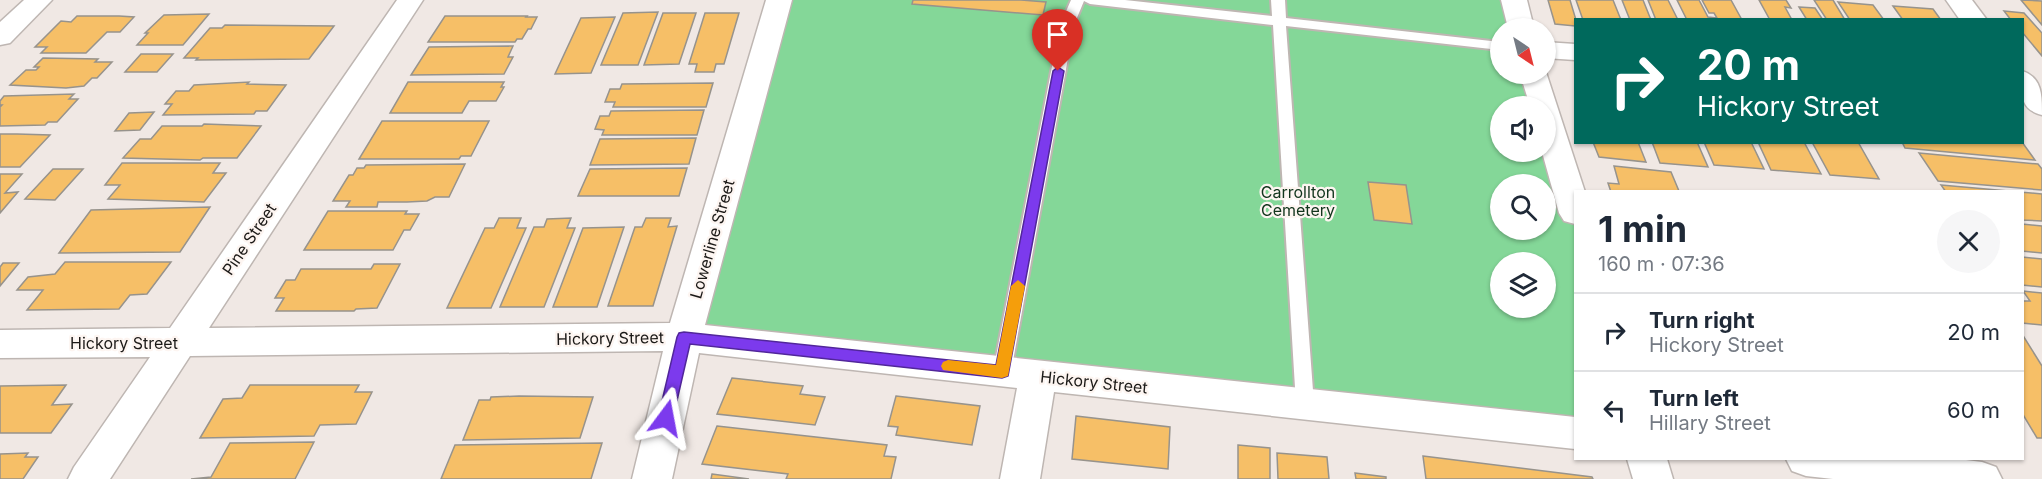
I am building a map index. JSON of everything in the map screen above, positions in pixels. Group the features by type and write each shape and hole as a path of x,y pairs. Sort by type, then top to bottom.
{"street":[{"path":"0,8 8,0"},
{"path":"0,37 39,0"},
{"name":"Pine Street","path":"88,479 410,0"},
{"name":"Lowerline Street","path":"652,479 684,337 779,0"},
{"path":"1514,0 1518,18"},
{"path":"1959,0 1972,18"},
{"path":"1556,51 1574,52"},
{"path":"1556,148 1574,210"},
{"name":"Hickory Street","path":"0,344 684,337 1574,433"},
{"path":"1020,374 1020,479"},
{"path":"1647,460 1653,479"},
{"path":"1815,460 1982,479"}],"lane":[{"path":"1020,374 1067,25 1078,0"},
{"path":"1090,0 1490,44"},
{"path":"1278,0 1305,404"}],"green space":[{"name":"Carrollton Cemetery","path":"774,0 1518,0 1523,18 1490,18 1490,84 1541,84 1544,96 1490,96 1490,162 1556,162 1556,137 1574,200 1574,433 684,337"}],"building":[{"path":"913,0 1046,2 1043,15 912,4"},
{"path":"1548,0 1570,0 1575,18 1574,26 1556,24 1556,18 1553,18"},
{"path":"1576,0 1613,0 1620,18 1582,18"},
{"path":"1622,0 1643,0 1650,18 1629,18"},
{"path":"1648,0 1668,0 1677,18 1655,18"},
{"path":"1677,0 1699,0 1708,17 1717,18 1686,18"},
{"path":"1702,0 1731,0 1741,18 1717,18 1714,13 1709,13"},
{"path":"1759,0 1786,0 1791,8 1785,7 1791,18 1769,18"},
{"path":"1814,0 1833,0 1844,18 1826,18"},
{"path":"2021,0 2042,1 2042,25"},
{"path":"1838,2 1873,5 1883,18 1849,18"},
{"path":"1893,6 1933,9 1940,18 1902,18"},
{"path":"1799,7 1815,8 1822,18 1806,18"},
{"path":"2004,11 2024,13 2042,33 2042,56 2024,34 2024,18 2009,18"},
{"path":"658,12 638,65 601,65 623,13"},
{"path":"663,13 696,13 679,64 644,65"},
{"path":"705,13 739,13 724,64 716,64 714,72 695,72 697,64 689,64"},
{"path":"209,14 183,45 137,45 148,33 145,33 164,15"},
{"path":"77,16 134,17 120,32 107,32 86,53 41,53 47,47 35,47 61,21 71,22"},
{"path":"445,16 537,17 531,29 528,29 522,39 517,39 515,42 428,42"},
{"path":"615,17 591,73 555,74 581,18"},
{"path":"225,25 334,26 309,59 196,60 198,58 184,58 210,28 222,28"},
{"path":"513,46 508,57 513,57 504,74 411,75 429,47"},
{"path":"141,54 173,54 157,72 125,72"},
{"path":"43,58 98,59 95,62 112,62 97,78 92,78 84,86 66,88 10,85 26,70 36,70 39,67 34,67"},
{"path":"249,82 247,84 286,85 267,111 256,111 254,114 163,115 172,104 165,104 176,91 189,91 194,85"},
{"path":"408,82 504,82 501,87 504,87 496,101 469,101 462,113 390,113"},
{"path":"713,83 706,107 613,107 615,102 605,102 610,89 620,89 622,84"},
{"path":"74,94 69,99 78,99 57,122 48,122 45,125 0,126 0,107 2,105 0,101 4,96"},
{"path":"704,110 697,135 602,135 604,130 595,129 600,116 609,116 611,111"},
{"path":"154,112 140,130 115,131 129,113"},
{"path":"382,121 489,121 471,156 461,156 459,159 359,159"},
{"path":"204,124 261,126 237,158 203,158 200,160 123,158 140,139 151,139 162,126 202,126"},
{"path":"0,134 50,135 20,167 0,167"},
{"path":"696,138 689,164 590,165 600,139"},
{"path":"1594,144 1639,144 1646,162 1599,157"},
{"path":"1653,144 1698,144 1708,167 1660,163"},
{"path":"1705,144 1752,144 1764,169 1714,165"},
{"path":"1759,144 1805,144 1821,174 1771,170"},
{"path":"1813,144 1859,144 1879,179 1830,175"},
{"path":"1903,144 2023,144 2035,160 1905,148"},
{"path":"1919,153 2038,164 2042,169 2042,190 1938,181"},
{"path":"122,163 220,163 213,173 226,173 204,202 108,199 120,185 105,185"},
{"path":"465,164 449,197 435,197 427,201 378,202 377,207 346,207 350,201 333,201 349,175 353,175 357,168 364,168 366,165"},
{"path":"1614,166 1671,172 1679,190 1610,190 1608,183 1619,184"},
{"path":"687,168 679,196 578,196 590,169"},
{"path":"53,169 83,169 55,200 25,199"},
{"path":"0,174 22,174 5,193 18,192 0,213"},
{"path":"1368,182 1406,185 1412,224 1374,220"},
{"path":"1941,185 1997,190 1945,190"},
{"path":"2024,192 2042,194 2042,221 2024,220"},
{"path":"210,207 180,252 59,253 91,210"},
{"path":"328,211 407,211 405,214 419,214 410,230 404,230 393,250 304,250"},
{"path":"499,218 521,218 517,228 526,228 491,308 447,308 485,228 494,228"},
{"path":"571,218 567,228 575,228 544,307 500,307 534,227 544,227 547,219"},
{"path":"646,218 671,218 668,227 677,226 653,306 608,306 635,227 642,227"},
{"path":"2024,224 2042,226 2042,253 2024,251"},
{"path":"624,227 597,307 553,307 583,228"},
{"path":"2024,257 2042,259 2042,287 2024,285"},
{"path":"65,262 171,262 147,294 130,295 119,309 27,310 43,290 17,290 28,277 55,274"},
{"path":"3,263 19,263 0,286 0,267"},
{"path":"374,264 400,264 377,308 354,311 276,311 284,298 275,298 286,280 295,280 301,269 371,269"},
{"path":"2024,291 2042,293 2042,325 2024,323 2024,301 2030,301"},
{"path":"2024,337 2042,366 2042,438 2037,438 2024,416"},
{"path":"732,378 803,386 800,394 825,397 815,425 717,414"},
{"path":"66,385 52,405 72,404 51,433 0,433 0,386"},
{"path":"250,385 359,385 355,392 372,392 356,424 320,425 314,436 200,438 223,399 242,398"},
{"path":"519,396 593,397 580,438 463,440 479,400"},
{"path":"896,396 980,406 972,445 896,435 898,427 888,426"},
{"path":"1076,416 1170,427 1168,469 1072,459"},
{"path":"717,426 887,445 884,456 896,457 891,479 786,479 788,474 702,464"},
{"path":"314,442 295,479 191,479 211,477 230,443"},
{"path":"602,443 591,479 441,479 455,445"},
{"path":"1238,445 1270,448 1270,479 1238,479"},
{"path":"28,453 25,457 38,457 23,479 0,479 0,454"},
{"path":"1277,453 1327,457 1329,479 1278,479"},
{"path":"1423,456 1592,477 1593,479 1426,479"},
{"path":"1355,473 1386,477 1386,479 1356,479"},
{"path":"712,474 749,479 711,479"}],"slow traffic":[{"path":"948,366 1002,372 1018,286"}],"route":[{"path":"666,418 684,337 1002,372 1058,71"}]}
